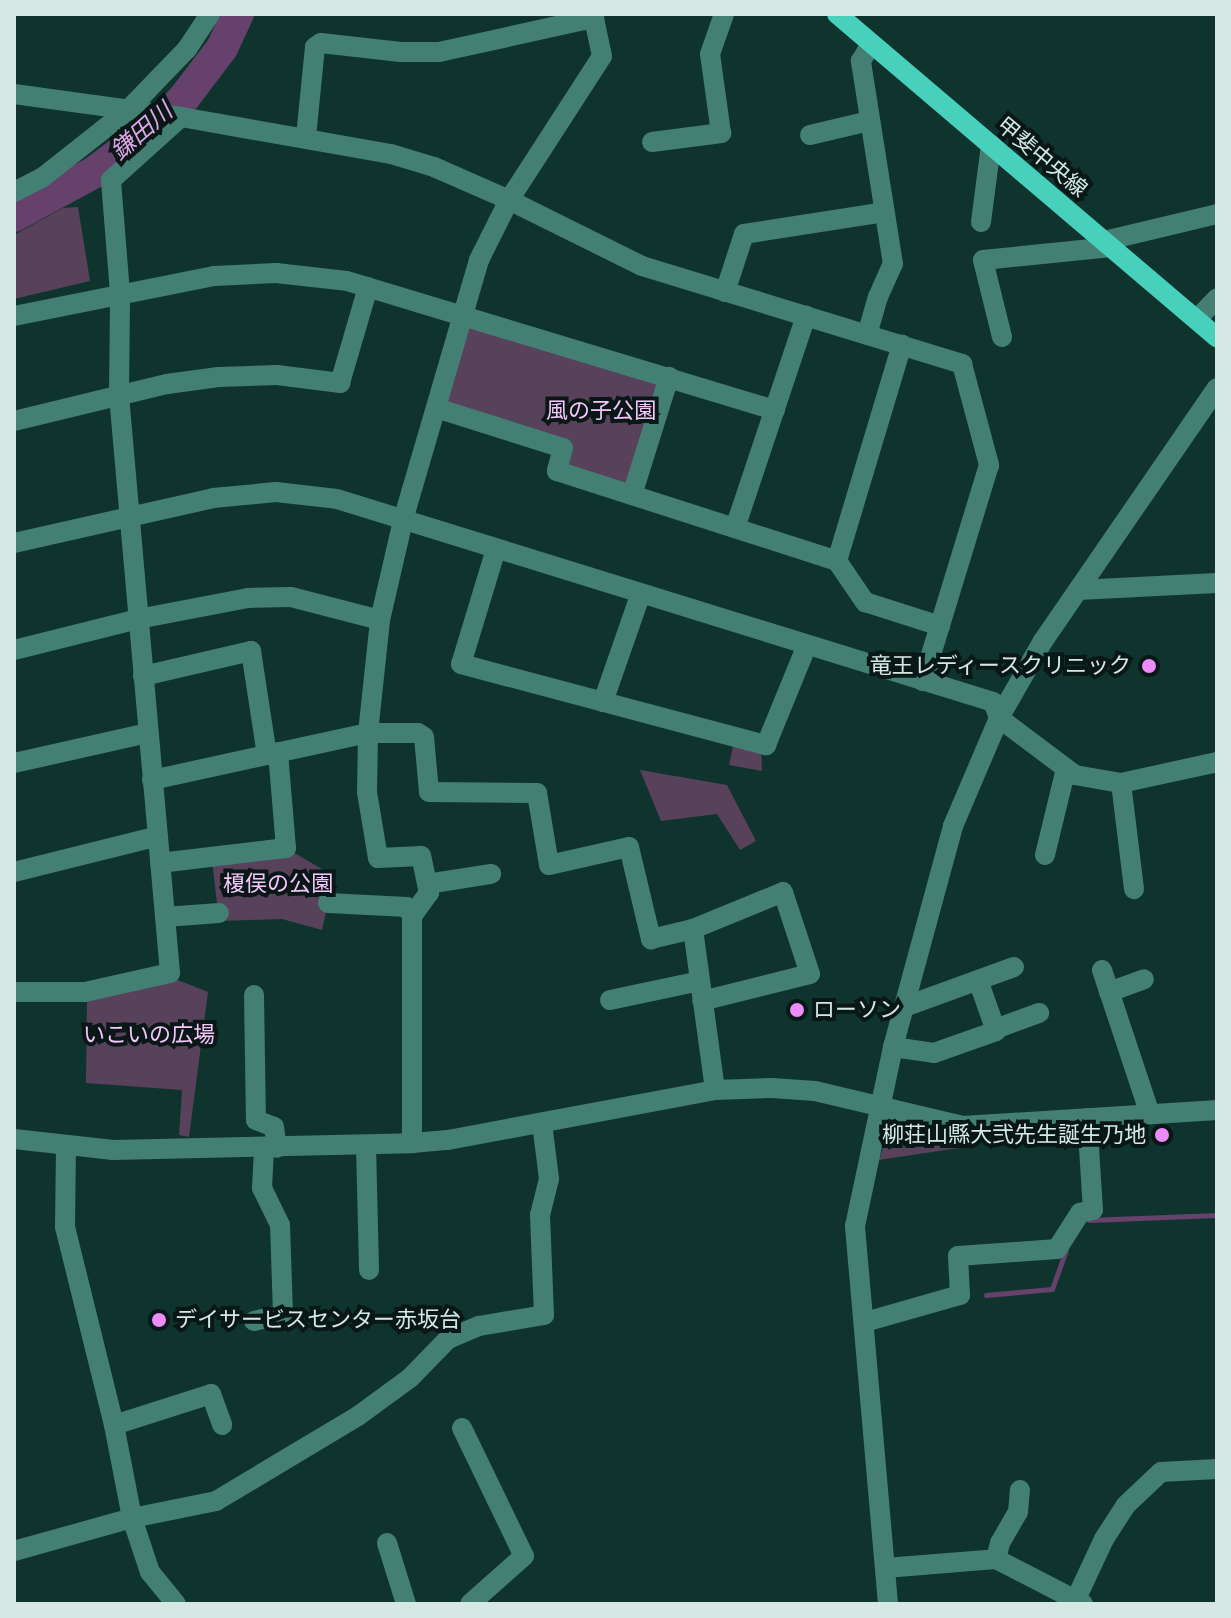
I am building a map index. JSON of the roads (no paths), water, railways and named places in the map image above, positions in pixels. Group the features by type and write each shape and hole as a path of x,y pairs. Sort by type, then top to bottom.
{"main road":[{"name":"甲斐中央線","path":"837,14 1217,337"}],"street":[{"path":"14,192 43,177 128,110 187,49 210,14"},
{"path":"652,142 721,133 710,54 724,14"},
{"path":"306,137 315,47 321,43 400,52 439,52 594,16 602,56 509,200 479,260 403,520 380,620 368,733 367,792 378,858 421,856 429,893 412,916"},
{"path":"867,335 878,297 893,264 861,61 871,44"},
{"path":"14,94 181,117 391,154 434,167 509,200 642,266 962,364 989,465 923,681"},
{"path":"14,992 85,992 170,973 119,396 120,293 111,180 181,117"},
{"path":"810,135 869,121"},
{"path":"981,222 991,145"},
{"path":"725,292 744,234 884,212"},
{"path":"1002,337 983,260 1107,244 1217,214"},
{"path":"14,316 214,276 276,273 347,281 775,410"},
{"path":"14,421 167,384 219,377 277,375 340,383 368,287"},
{"path":"1197,319 1217,298"},
{"path":"735,528 806,316"},
{"path":"837,561 902,345"},
{"path":"632,495 669,377"},
{"path":"888,1604 855,1226 893,1047 953,826 999,718 1043,641 1217,388"},
{"path":"436,408 563,448 557,471 837,561 865,602 940,626"},
{"path":"14,543 213,498 276,492 337,499 993,702 999,718 1075,775 1121,783 1217,762"},
{"path":"496,549 461,664 766,745 807,645"},
{"path":"1078,590 1217,583"},
{"path":"603,702 641,593"},
{"path":"14,650 138,619 248,598 291,597 380,620"},
{"path":"143,676 251,651 272,754 286,848 160,863"},
{"path":"14,763 148,733"},
{"path":"152,780 368,733 418,733 424,737 429,792 537,793 549,865 629,847 651,939 693,929 783,892 810,974 701,991 610,1000"},
{"path":"1045,855 1066,768"},
{"path":"1121,783 1134,889"},
{"path":"14,872 158,836"},
{"path":"427,884 491,874"},
{"path":"328,903 407,907 412,916 412,1143"},
{"path":"165,917 219,913"},
{"path":"693,929 715,1090"},
{"path":"904,1007 1014,967"},
{"path":"1102,970 1150,1114"},
{"path":"1109,992 1144,979"},
{"path":"978,980 995,1029"},
{"path":"254,995 256,1120 274,1127 262,1188 280,1225 283,1314 254,1321"},
{"path":"893,1047 934,1053 1039,1013"},
{"path":"14,1139 113,1150 270,1149 412,1143 542,1123 715,1090 815,1091 963,1126 1217,1110"},
{"path":"865,1322 960,1295 958,1256 1057,1249 1080,1213 1093,1210 1087,1118"},
{"path":"14,1551 132,1518 216,1501 358,1416 410,1378 448,1339 479,1326 544,1315 540,1215 549,1179 542,1123"},
{"path":"366,1145 369,1270"},
{"path":"66,1146 65,1227 114,1425 132,1518 150,1572 176,1604"},
{"path":"114,1425 211,1394 222,1425"},
{"path":"462,1428 524,1556 470,1604"},
{"path":"885,1568 996,1559 1079,1602 1104,1539 1126,1505 1161,1472 1217,1469"},
{"path":"996,1559 1000,1543 1018,1512 1020,1490"},
{"path":"387,1543 406,1604"}],"waterway":[{"name":"鎌田川","path":"14,216 93,173 156,126 184,98 222,48 238,14"},
{"path":"1089,1220 1217,1215"},
{"path":"986,1295 1052,1289 1066,1250"}],"place":[{"name":"竜王レディースクリニック","path":"1149,666"},
{"name":"ローソン","path":"797,1010"},
{"name":"柳荘山縣大弐先生誕生乃地","path":"1162,1135"},
{"name":"デイサービスセンター赤坂台","path":"159,1320"}],"park label":[{"name":"風の子公園","path":"601,411"},
{"name":"榎俣の公園","path":"278,884"},
{"name":"いこいの広場","path":"149,1035"}]}
